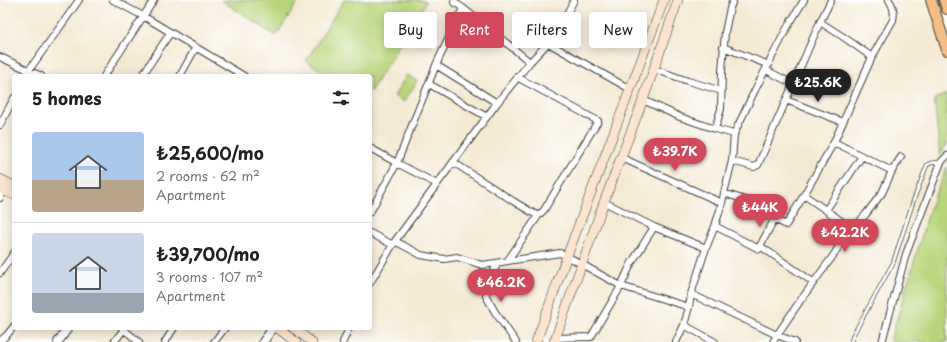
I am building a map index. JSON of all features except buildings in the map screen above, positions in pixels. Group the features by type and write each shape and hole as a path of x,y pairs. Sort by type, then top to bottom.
{"highway":[{"path":"931,0 947,50"},
{"path":"944,0 947,9"}],"main road":[{"path":"536,342 664,0"},
{"path":"555,340 678,0"},
{"path":"0,180 12,185"},
{"path":"1,192 12,195"},
{"path":"279,330 296,342"},
{"path":"296,330 312,342"}],"street":[{"path":"0,57 27,73 79,0"},
{"path":"113,0 241,74"},
{"path":"105,74 154,0"},
{"path":"455,0 454,2 530,62"},
{"path":"568,12 574,0"},
{"path":"715,129 721,109 723,47 726,26 733,0"},
{"path":"676,342 684,325 691,294 722,203 732,161 734,134 767,67 804,0"},
{"path":"732,161 754,167 758,165 831,0"},
{"path":"724,193 748,201 754,207 786,225 834,142 872,57 893,20 894,15 892,5 889,0"},
{"path":"372,208 397,163 436,65 463,8"},
{"path":"820,22 872,57"},
{"path":"143,74 170,33"},
{"path":"181,74 196,47"},
{"path":"723,47 767,67 793,84"},
{"path":"372,280 394,243 453,162 517,77 543,48"},
{"path":"557,48 630,89"},
{"path":"436,65 497,103"},
{"path":"654,69 722,91"},
{"path":"508,260 538,216 544,210 598,121 517,77"},
{"path":"429,84 487,117"},
{"path":"643,100 680,117 734,134"},
{"path":"786,100 843,122"},
{"path":"0,125 12,102"},
{"path":"834,142 892,171"},
{"path":"372,149 437,184"},
{"path":"826,210 862,156"},
{"path":"882,342 906,254 941,162 947,156"},
{"path":"773,342 777,334 841,243 882,193 892,171 901,157"},
{"path":"622,158 722,203"},
{"path":"453,162 538,216"},
{"path":"804,195 853,229"},
{"path":"604,202 654,227 706,248"},
{"path":"715,226 759,249 775,218"},
{"path":"555,340 591,337 621,286 631,264 654,227"},
{"path":"372,234 421,255 444,258 456,257 482,265 560,253 621,286 689,307"},
{"path":"760,246 813,282"},
{"path":"0,273 12,256"},
{"path":"498,263 487,283 486,296 495,312 516,342"},
{"path":"691,294 795,342"},
{"path":"684,325 715,342"},
{"path":"0,341 12,328"},
{"path":"58,342 67,330"},
{"path":"114,342 122,330"},
{"path":"125,330 139,342"},
{"path":"165,342 173,330"},
{"path":"214,342 223,330"},
{"path":"263,342 272,330"},
{"path":"343,342 348,330"}],"lane":[{"path":"851,342 853,335 893,263 927,165 931,162 941,162"}],"green space":[{"path":"221,0 299,0 276,36"},
{"path":"344,0 422,0 426,2 420,12 384,12 384,48 397,48 372,89 372,74 327,74 306,61"},
{"path":"407,75 417,81 404,102 394,96"},
{"path":"947,94 947,144 940,156 934,99"},
{"path":"947,167 947,342 890,342 931,205"}]}
